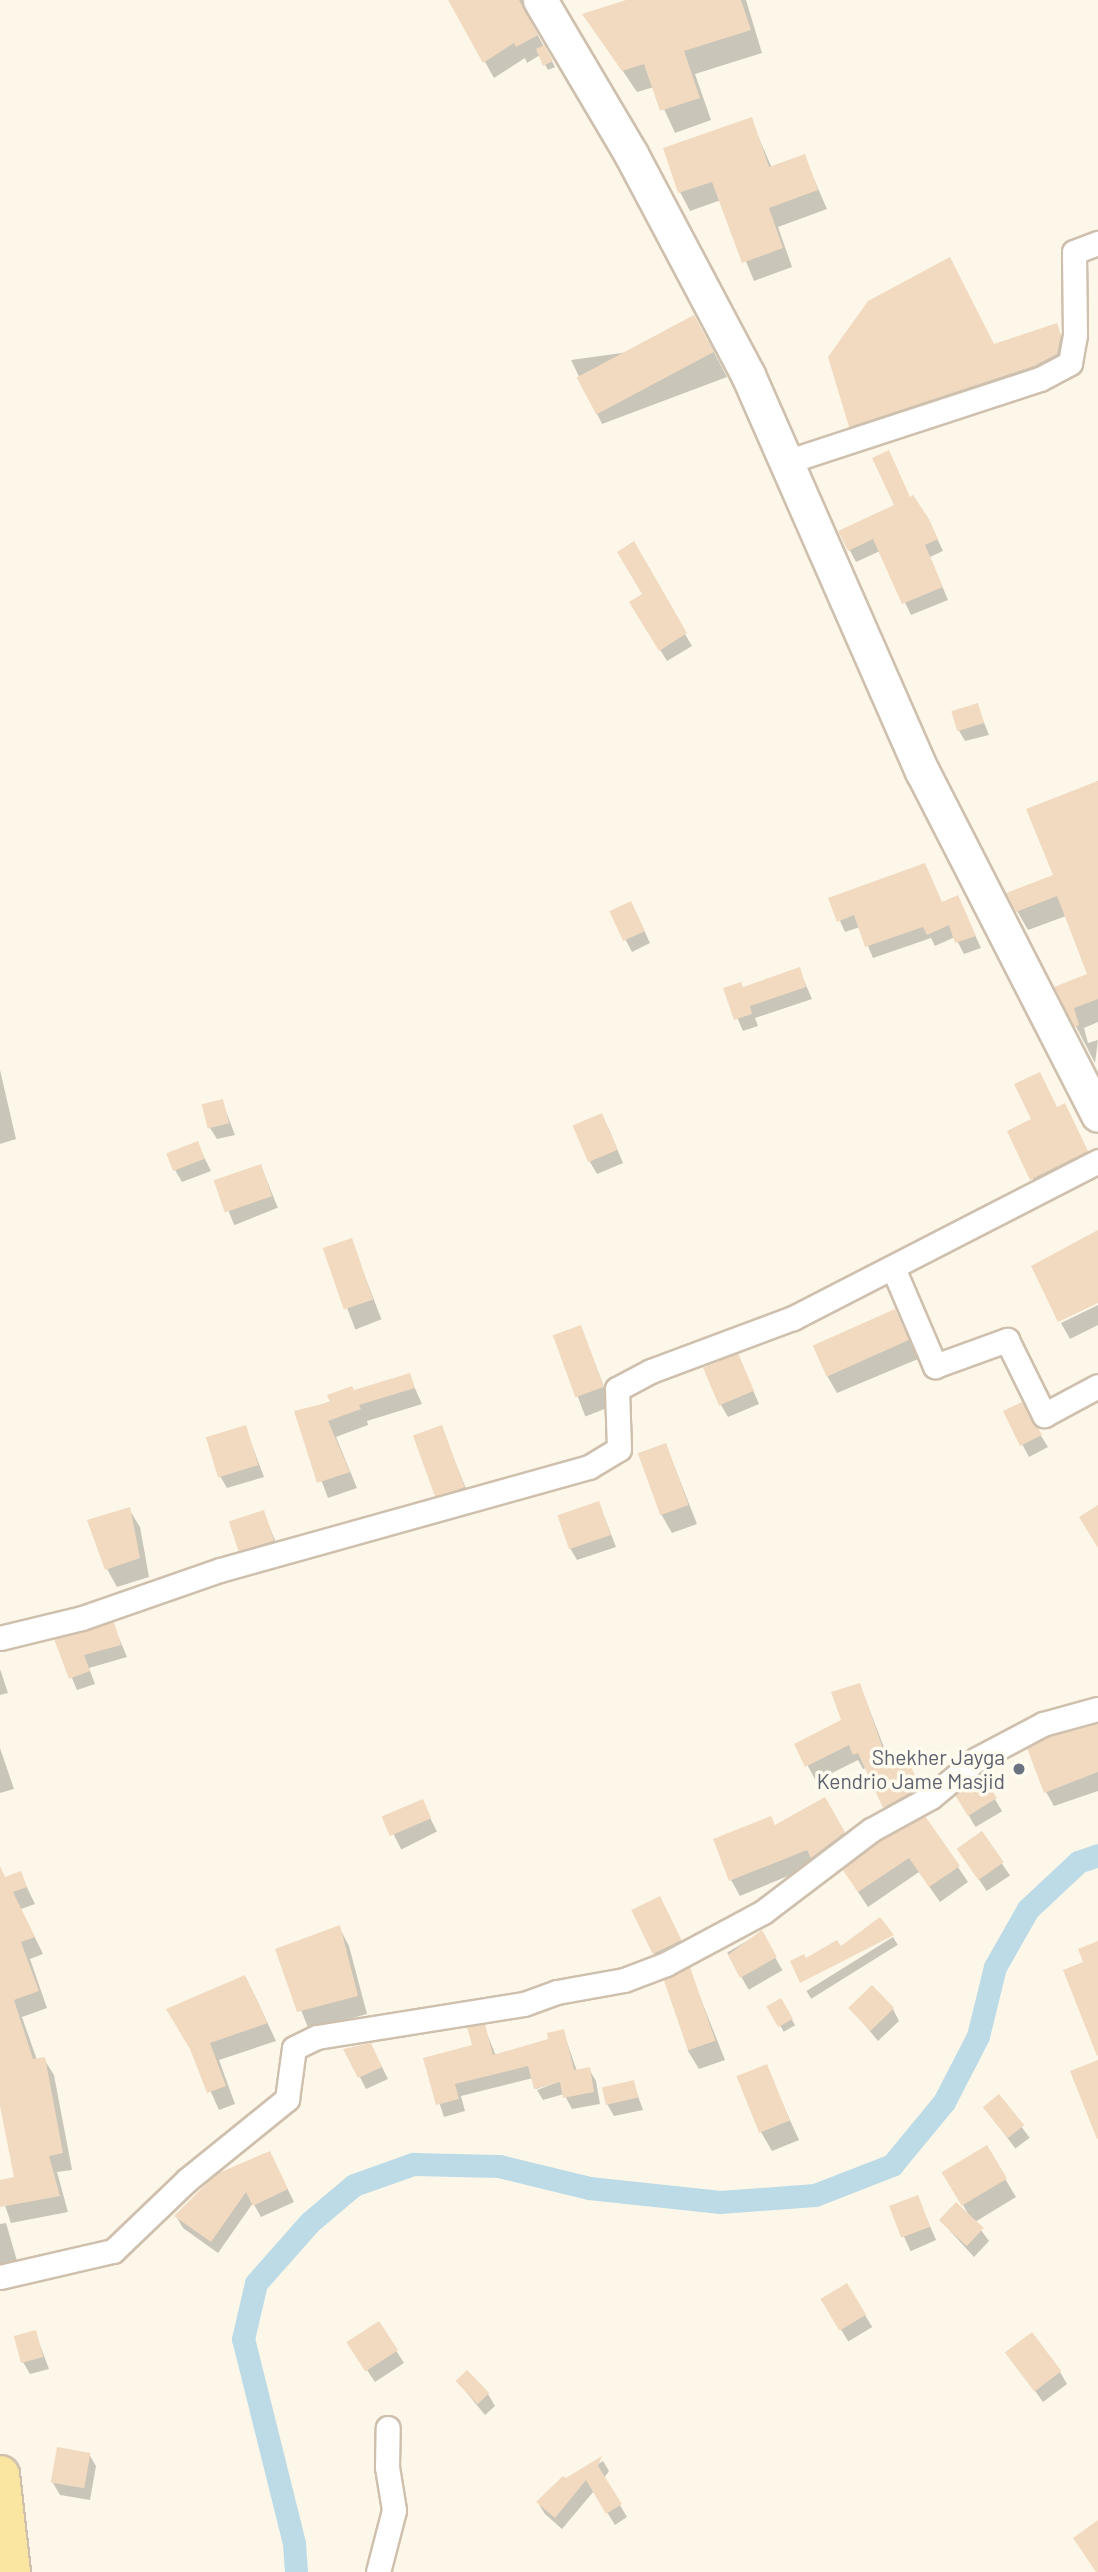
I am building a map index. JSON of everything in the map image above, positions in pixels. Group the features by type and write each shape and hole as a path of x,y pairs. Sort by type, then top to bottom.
{"main road":[{"path":"540,0 686,253 786,462 922,771 1098,1115"},
{"path":"0,2474 11,2572"}],"street":[{"path":"786,462 1040,379 1070,363 1076,335 1074,252 1098,243"},
{"path":"0,1638 82,1618 220,1570 589,1467 619,1448 617,1389 651,1371 793,1318 1098,1161"},
{"path":"894,1268 935,1366 1007,1340 1044,1415 1098,1385"},
{"path":"0,2277 113,2250 187,2180 287,2099 294,2048 317,2037 524,2004 557,1992 624,1980 666,1964 763,1912 871,1830 931,1797 977,1759 1043,1724 1098,1709"},
{"path":"379,2572 394,2510 387,2467 388,2428"}],"building":[{"path":"448,0 519,0 538,35 516,47 514,43 483,63"},
{"path":"626,0 741,0 751,30 684,51 700,98 660,111 644,64 622,71 582,14"},
{"path":"544,45 553,61 543,66 536,49"},
{"path":"752,117 769,167 805,154 818,190 769,208 783,248 742,263 712,182 678,193 663,148"},
{"path":"950,257 994,344 1057,323 1061,335 1057,354 1034,366 849,427 828,357 868,301"},
{"path":"694,315 714,352 596,415 577,377"},
{"path":"889,450 910,497 913,495 929,519 938,539 925,545 943,587 902,604 873,539 848,551 838,531 894,505 872,458"},
{"path":"634,541 687,633 659,651 629,602 642,594 617,552"},
{"path":"978,703 984,723 957,731 951,711"},
{"path":"1098,781 1098,999 1074,1008 1079,1025 1074,1027 1054,987 1087,974 1057,896 1016,912 1006,893 1053,875 1026,809"},
{"path":"925,863 942,902 958,895 976,936 955,943 949,925 927,935 923,927 865,947 854,915 837,922 828,898"},
{"path":"631,901 645,931 623,941 609,911"},
{"path":"800,967 806,987 750,1006 752,1014 734,1020 723,988 741,982 743,987"},
{"path":"1040,1072 1057,1107 1065,1103 1088,1151 1030,1180 1007,1131 1031,1119 1014,1084"},
{"path":"223,1099 229,1123 208,1129 202,1104"},
{"path":"602,1113 618,1150 588,1162 573,1126"},
{"path":"198,1141 205,1159 173,1171 166,1153"},
{"path":"261,1164 272,1196 225,1212 214,1180"},
{"path":"1098,1230 1098,1303 1058,1322 1031,1266"},
{"path":"352,1238 373,1299 344,1310 323,1248"},
{"path":"895,1309 909,1340 827,1377 813,1346"},
{"path":"581,1325 604,1387 575,1397 553,1335"},
{"path":"738,1353 754,1391 719,1406 703,1368"},
{"path":"410,1373 415,1388 359,1405 361,1409 328,1421 350,1472 317,1483 294,1411 330,1402 327,1395 352,1386 354,1390"},
{"path":"1022,1402 1042,1435 1020,1446 1003,1411"},
{"path":"246,1425 258,1465 218,1477 206,1437"},
{"path":"442,1425 465,1487 435,1498 413,1436"},
{"path":"666,1443 689,1505 660,1515 638,1453"},
{"path":"599,1501 611,1535 569,1549 557,1515"},
{"path":"1098,1505 1098,1548 1079,1517"},
{"path":"130,1507 140,1558 105,1570 87,1520"},
{"path":"264,1510 274,1540 239,1552 229,1521"},
{"path":"114,1622 121,1645 84,1655 90,1671 69,1679 54,1639"},
{"path":"860,1683 888,1763 906,1755 920,1787 883,1808 858,1753 853,1755 849,1745 805,1767 794,1744 841,1720 831,1692"},
{"path":"1098,1724 1098,1772 1044,1793 1027,1748 1048,1737"},
{"path":"981,1774 997,1798 968,1816 955,1795"},
{"path":"825,1797 845,1832 811,1858 807,1850 729,1881 713,1839 771,1816 775,1825"},
{"path":"423,1799 431,1818 390,1836 382,1817"},
{"path":"925,1816 960,1866 929,1887 909,1858 858,1892 842,1869 879,1842"},
{"path":"982,1831 1004,1862 978,1880 957,1849"},
{"path":"0,1866 5,1877 21,1871 27,1887 13,1892 35,1937 21,1942 39,1991 14,2000 33,2059 45,2057 63,2153 49,2156 60,2196 0,2207 0,2180 14,2177 0,2106"},
{"path":"660,1896 681,1940 653,1954 631,1910"},
{"path":"880,1917 894,1935 800,1983 790,1961 804,1954 806,1958 837,1940 841,1946"},
{"path":"340,1925 358,1996 297,2012 275,1949"},
{"path":"762,1930 777,1957 740,1978 728,1955"},
{"path":"1098,1941 1097,2056 1063,1970 1083,1962 1078,1949"},
{"path":"690,1967 715,2041 688,2050 663,1976"},
{"path":"245,1975 268,2023 210,2043 226,2086 207,2093 190,2049 166,2009"},
{"path":"872,1985 894,2008 870,2031 848,2008"},
{"path":"781,1998 793,2019 778,2027 766,2007"},
{"path":"485,2024 493,2055 548,2039 547,2033 564,2029 574,2070 590,2067 594,2092 563,2098 560,2082 534,2089 528,2066 455,2084 459,2099 436,2105 423,2058 472,2045 467,2027"},
{"path":"371,2043 382,2067 358,2078 343,2049"},
{"path":"1098,2060 1098,2139 1097,2139 1070,2071"},
{"path":"767,2064 790,2121 759,2133 736,2076"},
{"path":"634,2080 638,2098 606,2105 602,2087"},
{"path":"999,2094 1024,2125 1008,2138 983,2107"},
{"path":"987,2145 1007,2178 962,2206 942,2172"},
{"path":"270,2151 288,2189 253,2206 246,2192 211,2242 174,2216 216,2174"},
{"path":"918,2195 930,2227 901,2238 889,2206"},
{"path":"956,2202 984,2228 967,2246 939,2220"},
{"path":"847,2283 866,2315 839,2331 820,2299"},
{"path":"379,2321 398,2350 365,2372 346,2342"},
{"path":"36,2330 43,2357 21,2363 14,2336"},
{"path":"1032,2332 1061,2371 1034,2392 1005,2352"},
{"path":"467,2370 489,2393 478,2404 455,2381"},
{"path":"57,2447 90,2453 84,2488 51,2482"},
{"path":"602,2456 598,2466 622,2504 606,2514 586,2480 555,2518 536,2502 563,2476 566,2478"},
{"path":"1098,2520 1098,2572 1096,2572 1073,2538"}],"waterway":[{"path":"296,2572 294,2543 243,2339 256,2283 310,2222 354,2185 413,2164 499,2166 589,2188 720,2202 815,2195 892,2165 944,2102 978,2036 995,1967 1028,1909 1078,1862 1098,1855"}],"place":[{"name":"Shekher Jayga Kendrio Jame Masjid","path":"1019,1769"}]}
